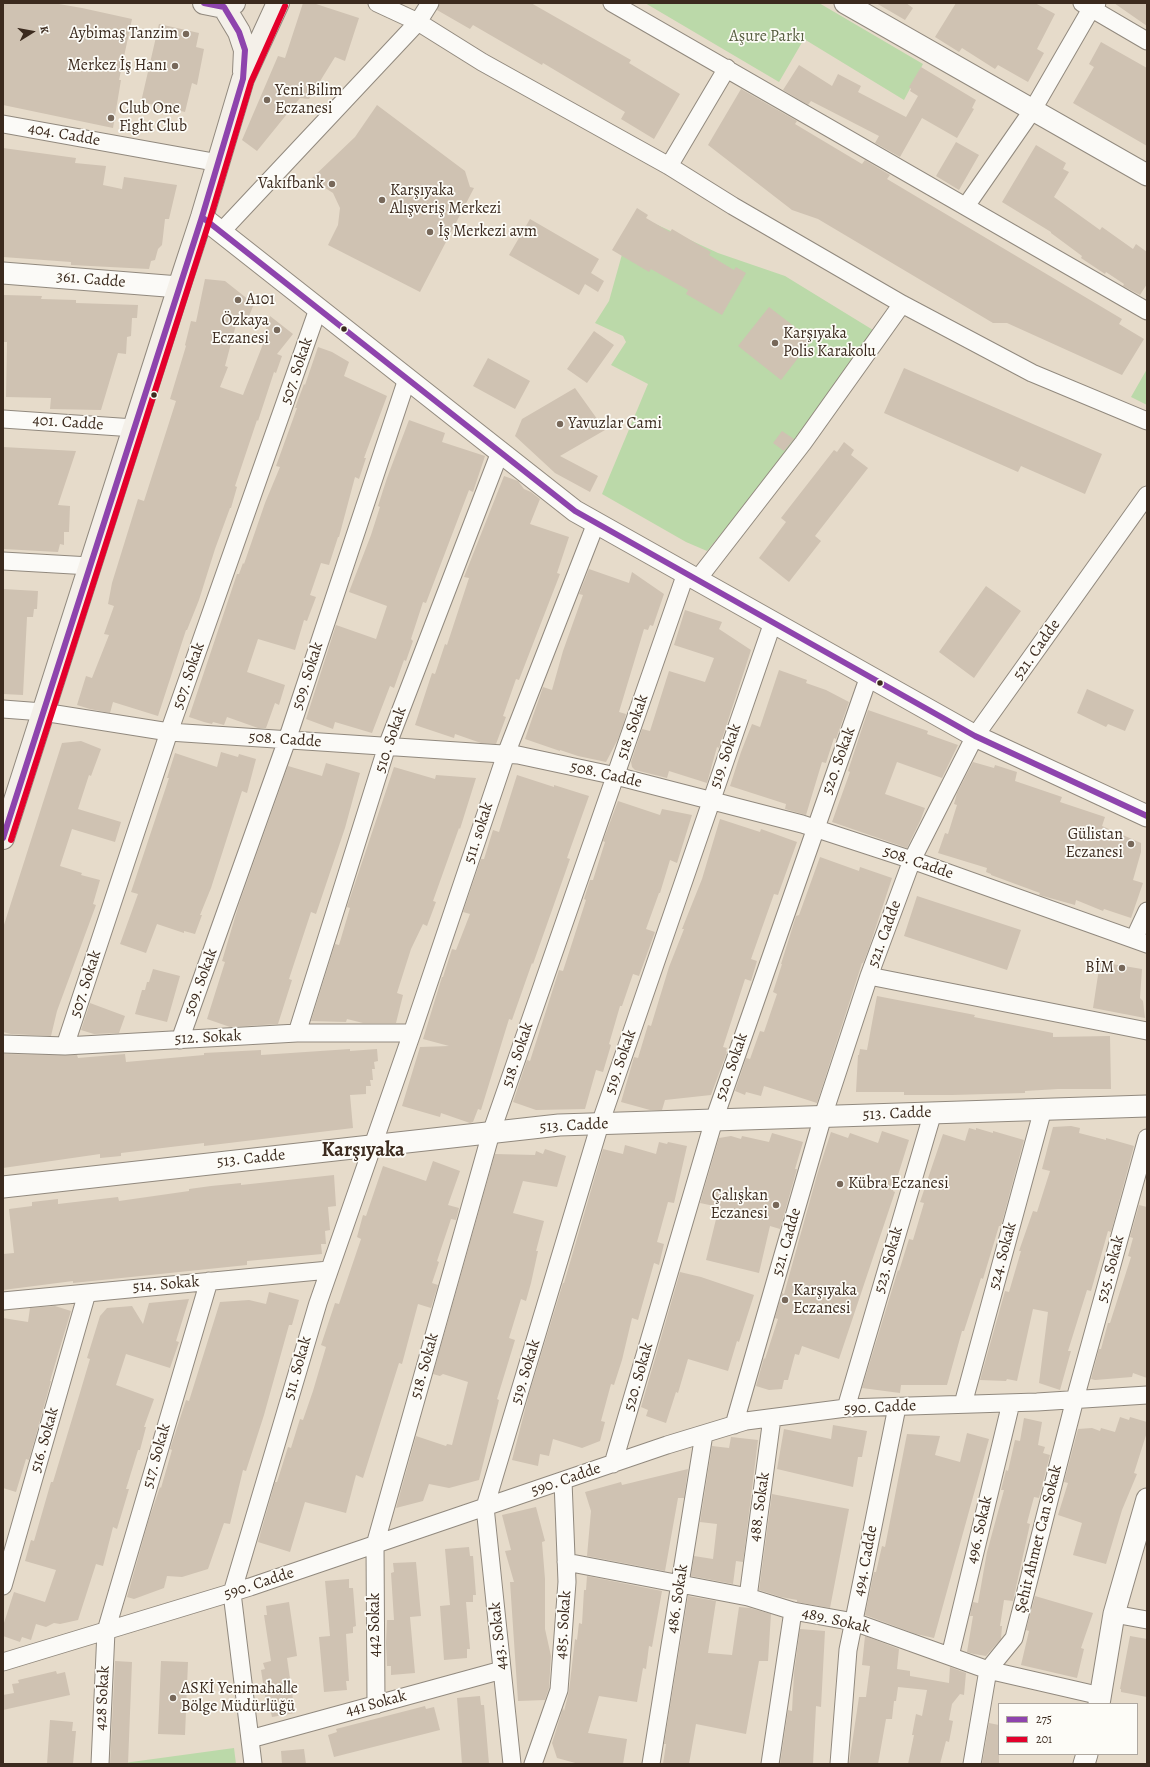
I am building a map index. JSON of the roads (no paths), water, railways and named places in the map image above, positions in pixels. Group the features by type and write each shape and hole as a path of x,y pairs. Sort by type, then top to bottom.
{"main road":[{"path":"3,838 202,217 243,79 278,3"},
{"path":"222,4 239,32 245,50 243,79"}],"street":[{"path":"377,3 418,22 482,62 669,166 733,206 902,304 1032,373 1147,421"},
{"path":"221,232 418,22 430,3"},
{"path":"612,3 1147,311"},
{"path":"845,3 1032,111 1084,138 1147,175"},
{"path":"966,206 1032,111 1090,5 1147,41"},
{"path":"669,166 727,68"},
{"name":"404. Cadde","path":"3,124 219,163"},
{"path":"202,217 575,511 975,736 1147,816"},
{"name":"361. Cadde","path":"3,273 179,287"},
{"name":"518. Sokak","path":"375,1545 491,1133 616,776 691,577 803,443 902,304"},
{"name":"507. Sokak","path":"65,1046 170,732 318,309"},
{"name":"509. Sokak","path":"180,1040 287,740 407,379"},
{"name":"401. Cadde","path":"3,419 134,428"},
{"name":"510. Sokak","path":"297,1033 387,746 500,452"},
{"name":"521. Cadde","path":"734,1425 823,1116 870,976 912,860 975,736 1147,495"},
{"name":"511. sokak","path":"372,1146 412,1033 506,754 596,523"},
{"path":"3,561 90,566"},
{"name":"519. Sokak","path":"485,1507 600,1124 710,800 773,622"},
{"name":"520. Sokak","path":"613,1464 714,1120 814,828 869,676"},
{"name":"508. Cadde","path":"3,709 43,712 170,732 518,755 616,776 814,828 912,860 1141,942"},
{"path":"1141,942 1147,911"},
{"path":"870,976 1147,1031"},
{"name":"512. Sokak","path":"3,1044 65,1046 297,1033 412,1033"},
{"name":"513. Cadde","path":"3,1187 559,1125 1147,1106"},
{"name":"524. Sokak","path":"963,1404 1043,1109"},
{"name":"523. Sokak","path":"846,1408 933,1112"},
{"name":"525. Sokak","path":"1075,1400 1147,1138"},
{"name":"511. Sokak","path":"232,1593 318,1302 372,1146"},
{"name":"514. Sokak","path":"3,1300 329,1270"},
{"name":"517. Sokak","path":"106,1631 209,1281"},
{"name":"516. Sokak","path":"3,1586 87,1293"},
{"name":"590. Cadde","path":"3,1662 232,1593 613,1464 746,1421 846,1408 1011,1403 1147,1395"},
{"name":"Şehit Ahmet Can Sokak","path":"988,1670 1014,1638 1075,1400"},
{"name":"496. Sokak","path":"950,1656 1011,1403"},
{"name":"494. Cadde","path":"839,1764 848,1650 897,1407"},
{"name":"488. Sokak","path":"748,1597 772,1418"},
{"name":"486. Sokak","path":"651,1764 704,1434"},
{"name":"485. Sokak","path":"533,1764 559,1690 567,1582 563,1481"},
{"path":"1100,1700 1114,1614 1147,1499"},
{"name":"443. Sokak","path":"485,1507 502,1670 515,1764"},
{"name":"442 Sokak","path":"375,1545 376,1705"},
{"name":"489. Sokak","path":"566,1562 748,1597 793,1611 854,1622 988,1670 1100,1700"},
{"path":"232,1593 253,1764"},
{"path":"770,1764 793,1611"},
{"path":"1114,1614 1147,1620"},
{"name":"428 Sokak","path":"100,1764 106,1631"},
{"name":"441 Sokak","path":"250,1739 502,1670"},
{"path":"972,1764 988,1670"}],"place":[{"name":"Aybimaş Tanzim","path":"186,34"},
{"name":"Merkez İş Hanı","path":"175,66"},
{"name":"Yeni Bilim Eczanesi","path":"267,100"},
{"name":"Club One Fight Club","path":"111,118"},
{"name":"Vakıfbank","path":"332,184"},
{"name":"Karşıyaka Alışveriş Merkezi","path":"382,200"},
{"name":"İş Merkezi avm","path":"430,232"},
{"name":"A101","path":"238,300"},
{"name":"Özkaya Eczanesi","path":"277,330"},
{"name":"Karşıyaka Polis Karakolu","path":"775,343"},
{"name":"Yavuzlar Cami","path":"560,424"},
{"name":"Gülistan Eczanesi","path":"1131,844"},
{"name":"BİM","path":"1122,968"},
{"name":"Kübra Eczanesi","path":"840,1184"},
{"name":"Çalışkan Eczanesi","path":"776,1205"},
{"name":"Karşıyaka Eczanesi","path":"785,1300"},
{"name":"ASKİ Yenimahalle Bölge Müdürlüğü","path":"173,1698"}],"district":[{"name":"Karşıyaka","path":"363,1151"}],"park label":[{"name":"Aşure Parkı","path":"767,37"}]}
